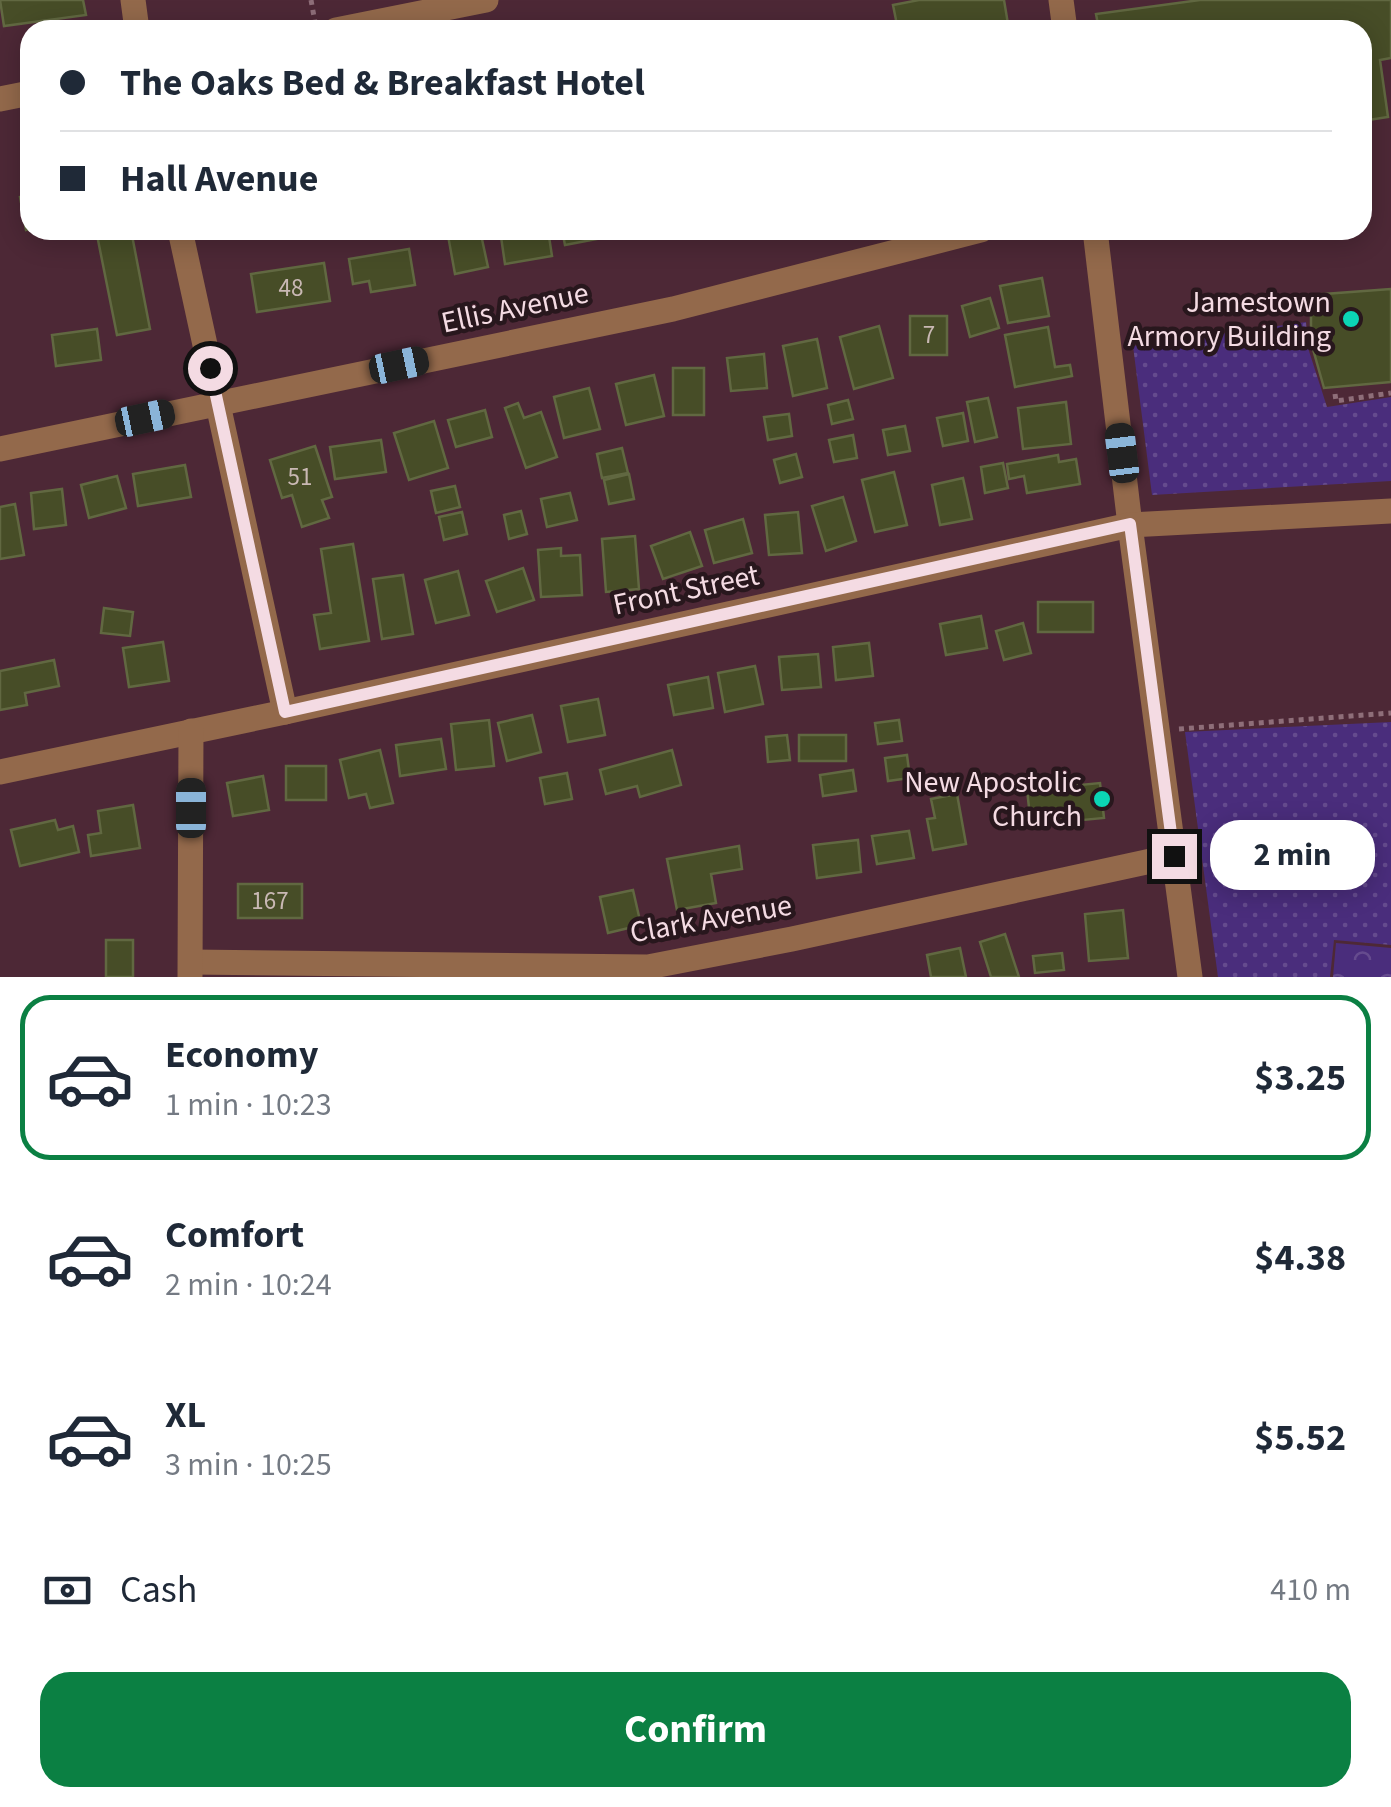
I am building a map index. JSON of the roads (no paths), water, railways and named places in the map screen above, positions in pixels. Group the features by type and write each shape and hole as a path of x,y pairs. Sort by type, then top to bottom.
{"street":[{"path":"377,20 442,4 486,0"},
{"path":"182,240 285,712"},
{"name":"Ellis Avenue","path":"0,449 673,309 943,240"},
{"path":"1096,240 1190,977"},
{"name":"Front Street","path":"0,772 1130,524 1391,511"},
{"path":"190,970 191,731"},
{"name":"Clark Avenue","path":"190,970 648,967 1174,856"}],"place":[{"name":"Jamestown Armory Building","path":"1351,319"},
{"name":"New Apostolic Church","path":"1102,799"}]}
